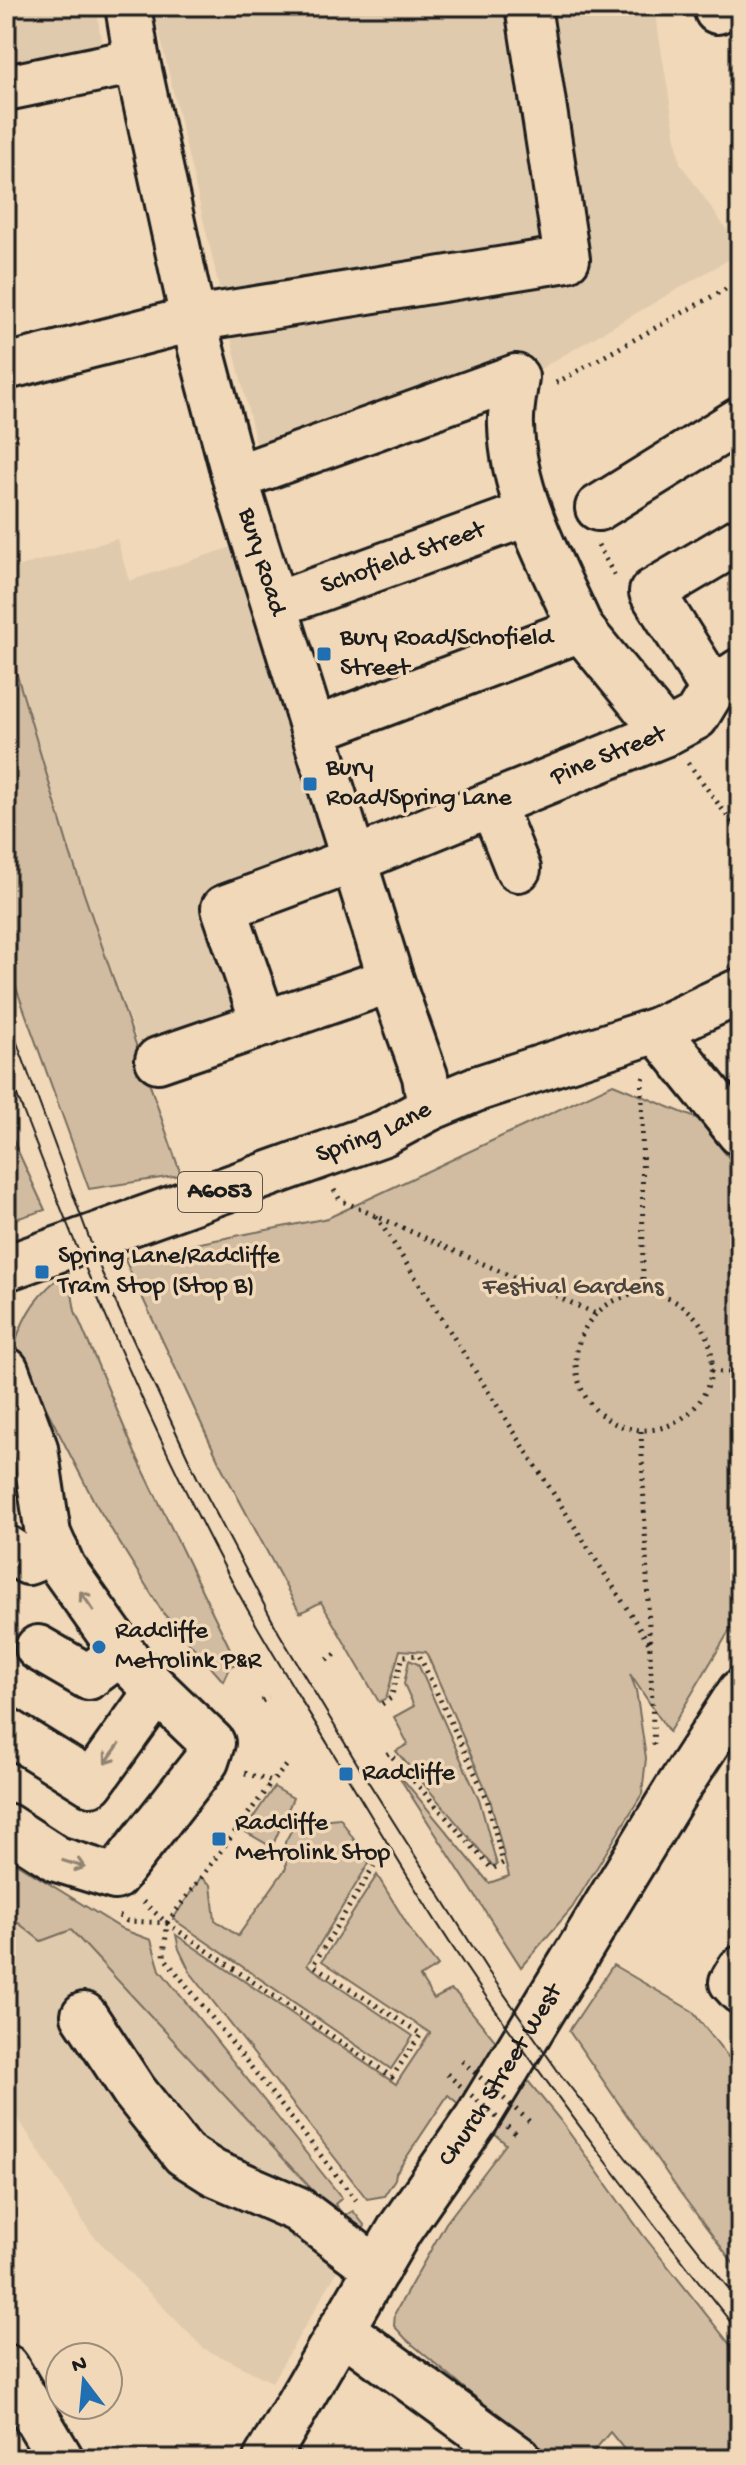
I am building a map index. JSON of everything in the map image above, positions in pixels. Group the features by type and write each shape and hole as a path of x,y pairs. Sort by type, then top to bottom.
{"street":[{"name":"Bury Road","path":"128,6 193,319 235,478 391,980 425,1076 430,1108"},
{"path":"6,367 193,319 567,259 528,6"},
{"path":"6,88 137,61"},
{"path":"235,478 516,377 510,423 514,462 529,513 581,629 666,733"},
{"path":"597,525 740,420"},
{"name":"Schofield Street","path":"275,605 529,513"},
{"path":"727,680 652,592 740,540"},
{"path":"314,730 581,629"},
{"name":"Pine Street","path":"264,1024 224,908 354,860 666,733 696,717 727,680"},
{"path":"492,804 518,869"},
{"path":"158,1060 391,980"},
{"name":"Spring Lane","path":"6,1268 384,1133 430,1108 476,1089 657,1030 740,991"},
{"path":"657,1030 740,1133"},
{"path":"6,1370 35,1448 48,1534 63,1568 134,1668 212,1743 206,1761 114,1895 6,1826"},
{"path":"6,1548 28,1562 56,1551"},
{"path":"38,1648 88,1677 122,1652"},
{"path":"6,1730 91,1783 157,1691"},
{"name":"Church Street West","path":"266,2459 400,2229 477,2118 676,1791 739,1695"},
{"path":"740,1969 732,1982 740,1991"},
{"path":"84,2015 134,2091 184,2154 214,2173 297,2209 377,2269"},
{"path":"341,2329 519,2459"},
{"path":"7,2372 61,2459"}],"path":[{"path":"513,407 740,281"},
{"path":"597,525 616,579"},
{"path":"666,733 740,833"},
{"path":"643,1295 642,1084 657,1030"},
{"path":"316,1158 340,1200 596,1314"},
{"path":"376,1216 649,1643"},
{"path":"643,1295 658,1295 680,1303 697,1318 708,1337 713,1360 710,1382 700,1402 684,1418 664,1428 641,1431 619,1426 600,1415 585,1398 577,1376 576,1354 583,1332 596,1314 614,1301 643,1295"},
{"path":"711,1371 740,1374"},
{"path":"641,1431 653,1746 676,1791"},
{"path":"327,1660 336,1654"},
{"path":"382,1704 391,1698 403,1656 419,1655 487,1799 503,1863 492,1869 389,1753 384,1756"},
{"path":"262,1701 269,1697"},
{"path":"272,1782 167,1923 164,1957 359,2204 400,2229"},
{"path":"114,1895 167,1923 392,2077 421,2034 313,1965 374,1866"},
{"path":"114,1895 127,1921 167,1923"},
{"path":"462,2061 530,2122"},
{"path":"447,2074 518,2136"}],"shaded area":[{"path":"6,6 96,6 106,75 6,95"},
{"path":"153,6 654,6 680,163 740,253 533,373 529,356 257,448"},
{"path":"117,539 129,581 232,547 339,891 220,930 248,1014 140,1049 70,853 6,638 6,570"},
{"path":"6,1913 41,1941 70,1930 357,2238 272,2382 203,2348 90,2232 6,2099"}],"green space":[{"path":"6,638 70,853 181,1175 89,1189 6,960"},
{"name":"Festival Gardens","path":"613,1084 698,1119 740,1172 740,1613 669,1732 630,1674 636,1690 646,1758 642,1794 572,1908 521,1967 392,1766 489,1883 509,1876 490,1799 426,1652 400,1650 386,1698 379,1702 321,1602 300,1613 222,1468 124,1258 328,1218"},
{"path":"6,1125 45,1210 6,1222"},
{"path":"68,1270 75,1311 135,1453 237,1663 229,1668 223,1681 163,1613 95,1503 14,1346 34,1303"},
{"path":"409,1660 418,1664 480,1802 497,1865 493,1866 396,1751 408,1744 394,1717 414,1706 404,1684"},
{"path":"274,1787 293,1798 272,1847 244,1831"},
{"path":"340,1818 369,1863 307,1965 413,2036 391,2069 173,1919 201,1877 211,1885 215,1920 238,1936 286,1868 285,1842 296,1822"},
{"path":"6,1857 124,1930 151,1940 160,1970 342,2198 335,2204 344,2216 353,2211 365,2226 357,2238 71,1930 41,1941 6,1913"},
{"path":"377,1875 413,1934 438,1966 420,1977 434,1999 451,1990 457,1994 560,2120 643,2235 740,2357 740,2459 632,2459 610,2432 587,2459 548,2459 394,2326 395,2313 446,2223 506,2144 448,2095 384,2196 367,2199 190,1972 176,1935 396,2084 430,2033 322,1961"},
{"path":"613,1965 692,2011 740,2072 740,2272 679,2191 569,2031"}],"tram line":[{"path":"6,1013 102,1273 197,1477 279,1633 488,1971 560,2074 740,2303"},
{"path":"6,1066 82,1260 137,1387 196,1512 252,1618 402,1867 478,1985 606,2162 740,2334"}],"place":[{"name":"Bury Road/Schofield Street","path":"324,654"},
{"name":"Bury Road/Spring Lane","path":"310,784"},
{"name":"Spring Lane/Radcliffe Tram Stop (Stop B)","path":"42,1272"},
{"name":"Radcliffe Metrolink P&R","path":"99,1647"},
{"name":"Radcliffe","path":"346,1774"},
{"name":"Radcliffe Metrolink Stop","path":"219,1839"}]}
